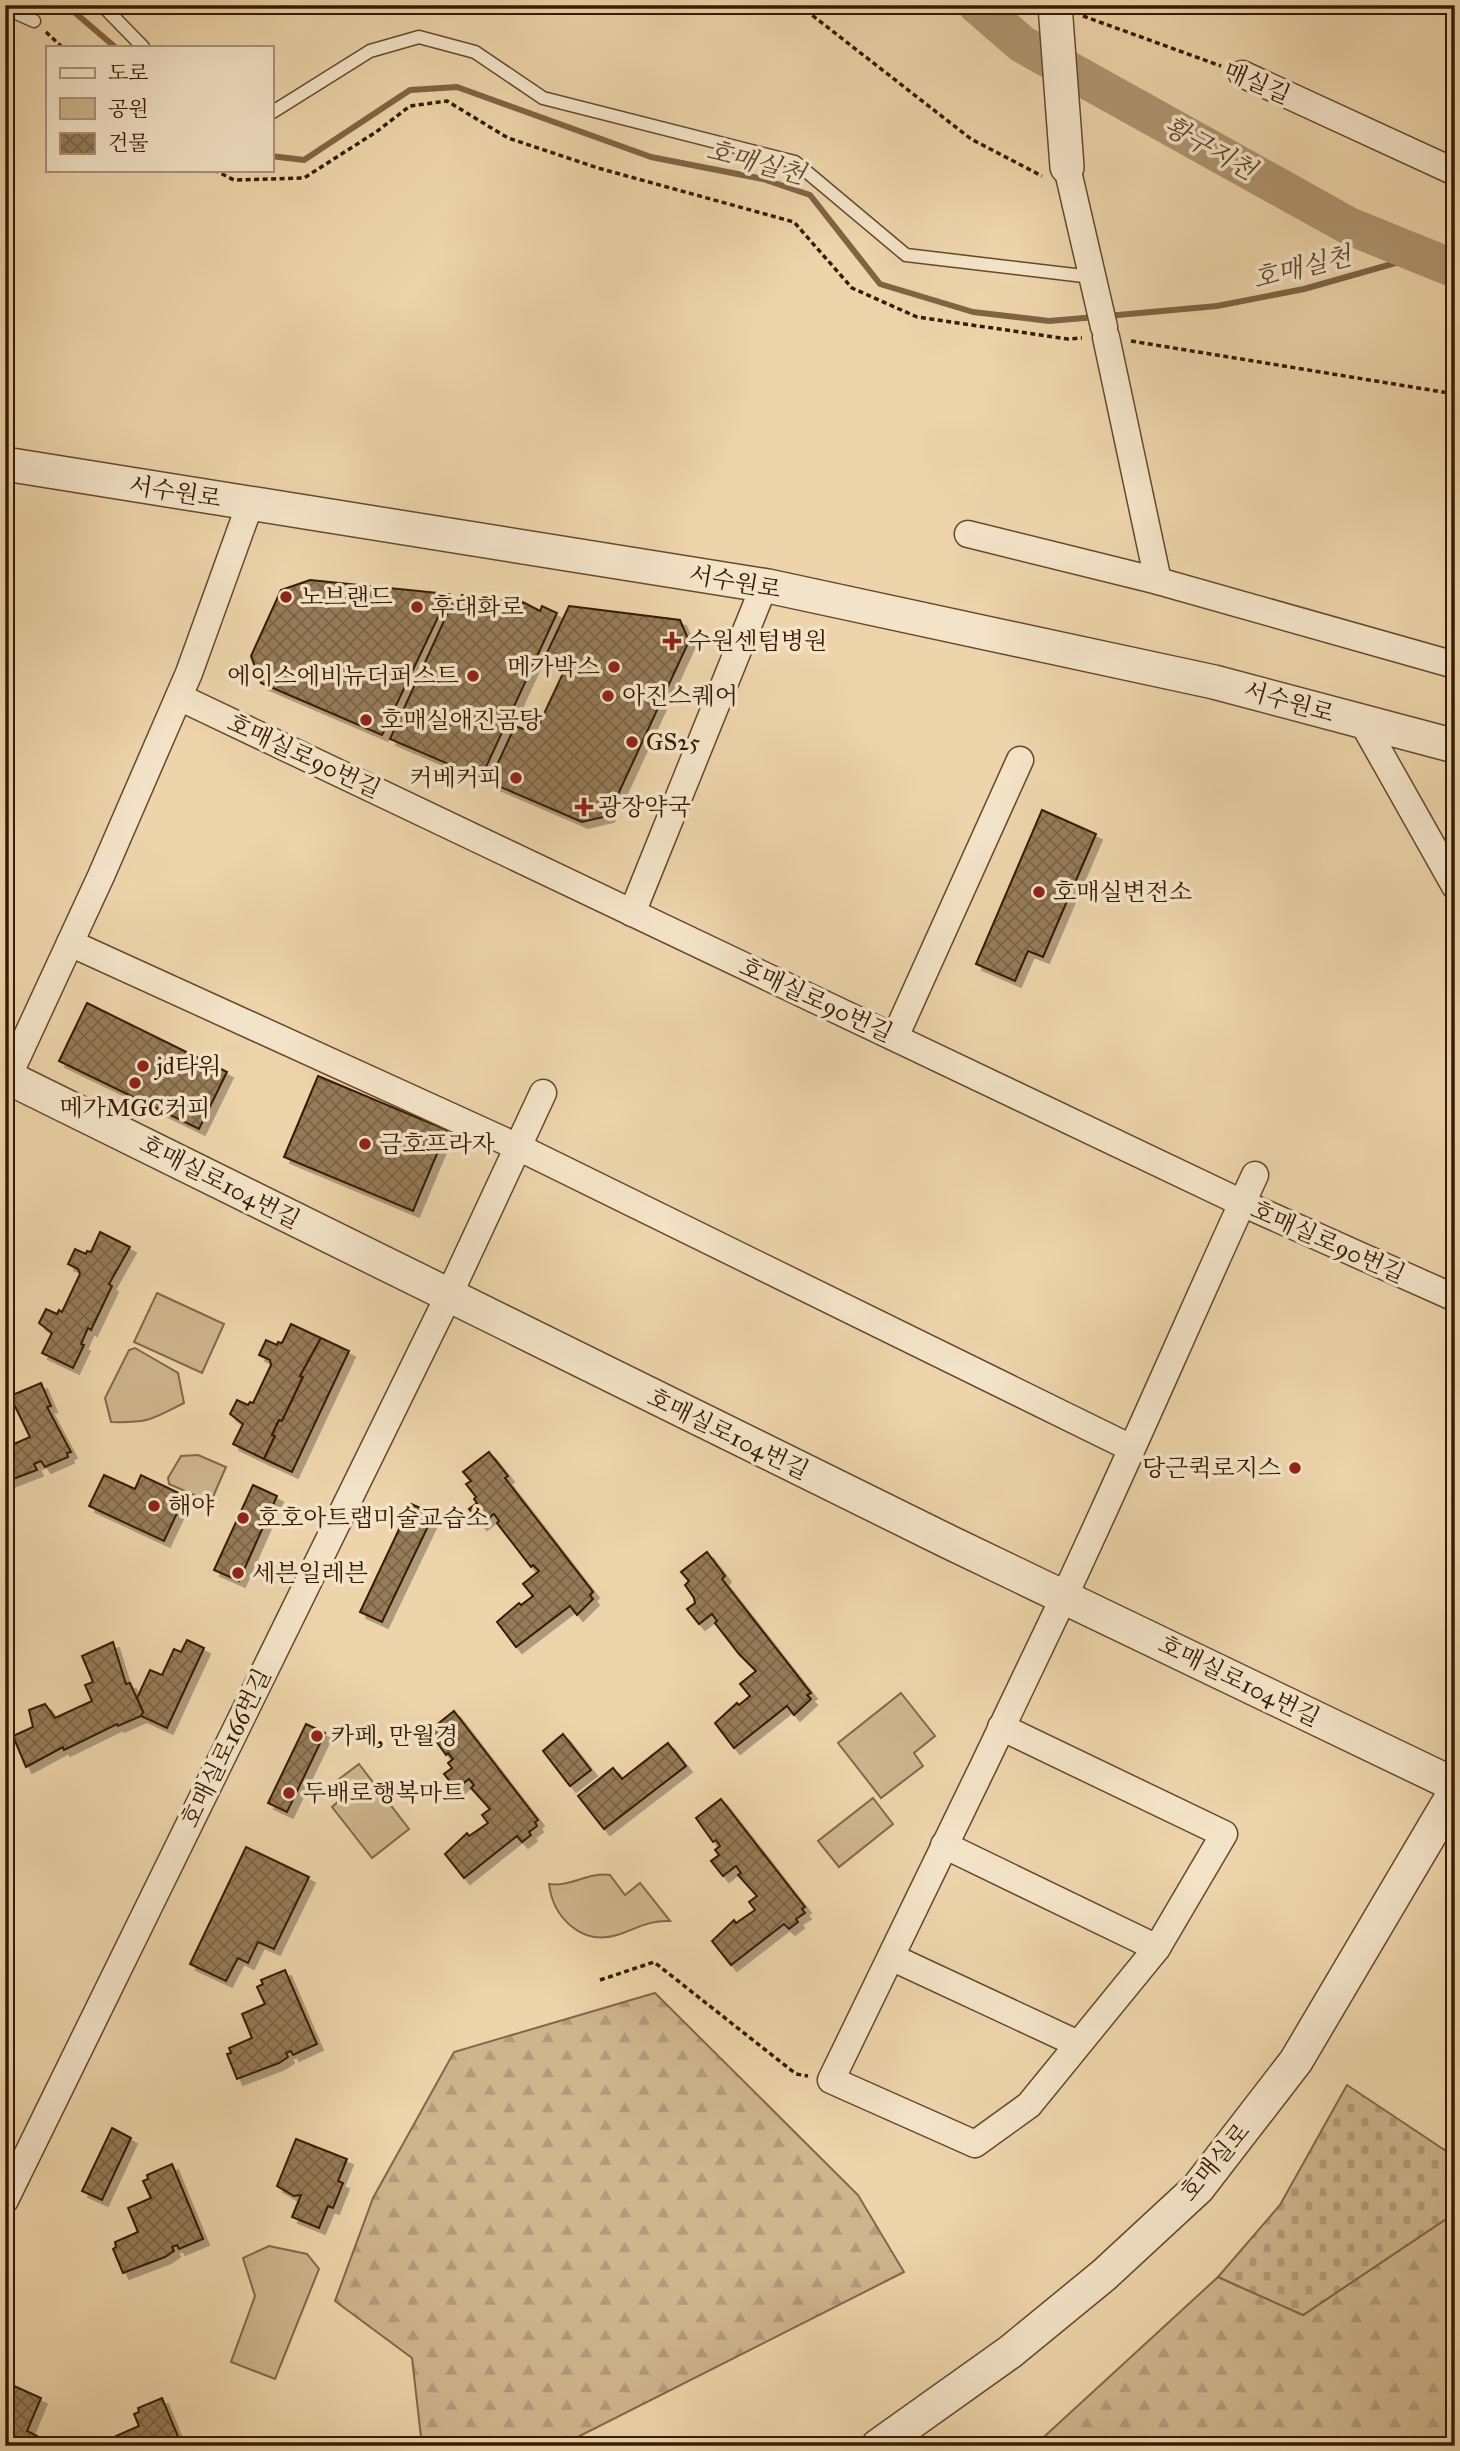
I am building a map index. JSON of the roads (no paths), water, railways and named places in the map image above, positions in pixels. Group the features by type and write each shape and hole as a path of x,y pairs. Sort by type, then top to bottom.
{"street":[{"path":"1063,12 1069,175 1158,581"},
{"name":"매실길","path":"1242,75 1455,172"},
{"name":"서수원로","path":"5,464 764,586 1214,682 1455,746"},
{"path":"7,1077 70,943 179,697 250,504"},
{"path":"968,534 1158,581 1455,665"},
{"path":"632,913 764,586"},
{"name":"호매실로90번길","path":"179,697 1242,1203 1455,1298"},
{"path":"1363,723 1455,886"},
{"path":"895,1037 1020,760"},
{"path":"70,943 518,1147 1131,1448"},
{"name":"호매실로104번길","path":"7,1077 448,1297 1455,1786"},
{"name":"호매실로166번길","path":"5,2200 448,1297 543,1093"},
{"path":"1001,1727 1224,1834 1157,1948 1029,2105 975,2144 831,2080 1063,1597 1255,1175"},
{"name":"호매실로","path":"878,2446 1021,2343 1104,2275 1198,2188 1296,2061 1455,1792"},
{"path":"944,1845 1157,1948"},
{"path":"891,1956 1078,2045"}],"lane":[{"path":"102,5 143,46"},
{"path":"5,8 34,21"},
{"path":"273,112 370,51 419,37 475,52 543,98 795,162 905,255 1094,284"}],"waterway":[{"name":"호매실천","path":"66,5 114,46"},
{"name":"황구지천","path":"977,5 1022,44 1349,226 1455,269"},
{"name":"호매실천","path":"273,156 304,160 410,90 457,87 651,157 763,179 810,195 880,284 973,312 1049,321 1096,317"},
{"name":"호매실천","path":"1107,316 1217,306 1304,289 1420,256"}],"place":[{"name":"노브랜드","path":"286,597"},
{"name":"후대화로","path":"417,607"},
{"name":"수원센텀병원","path":"672,641"},
{"name":"메가박스","path":"614,667"},
{"name":"에이스에비뉴더퍼스트","path":"473,676"},
{"name":"아진스퀘어","path":"608,696"},
{"name":"호매실애진곰탕","path":"366,720"},
{"name":"GS25","path":"632,742"},
{"name":"커베커피","path":"516,778"},
{"name":"광장약국","path":"584,807"},
{"name":"호매실변전소","path":"1039,892"},
{"name":"jd타워","path":"143,1066"},
{"name":"메가MGC커피","path":"135,1083"},
{"name":"금호프라자","path":"365,1144"},
{"name":"당근퀵로지스","path":"1295,1468"},
{"name":"해야","path":"154,1506"},
{"name":"호호아트랩미술교습소","path":"243,1518"},
{"name":"세븐일레븐","path":"238,1573"},
{"name":"카페, 만월경","path":"317,1736"},
{"name":"두배로행복마트","path":"289,1793"}]}
